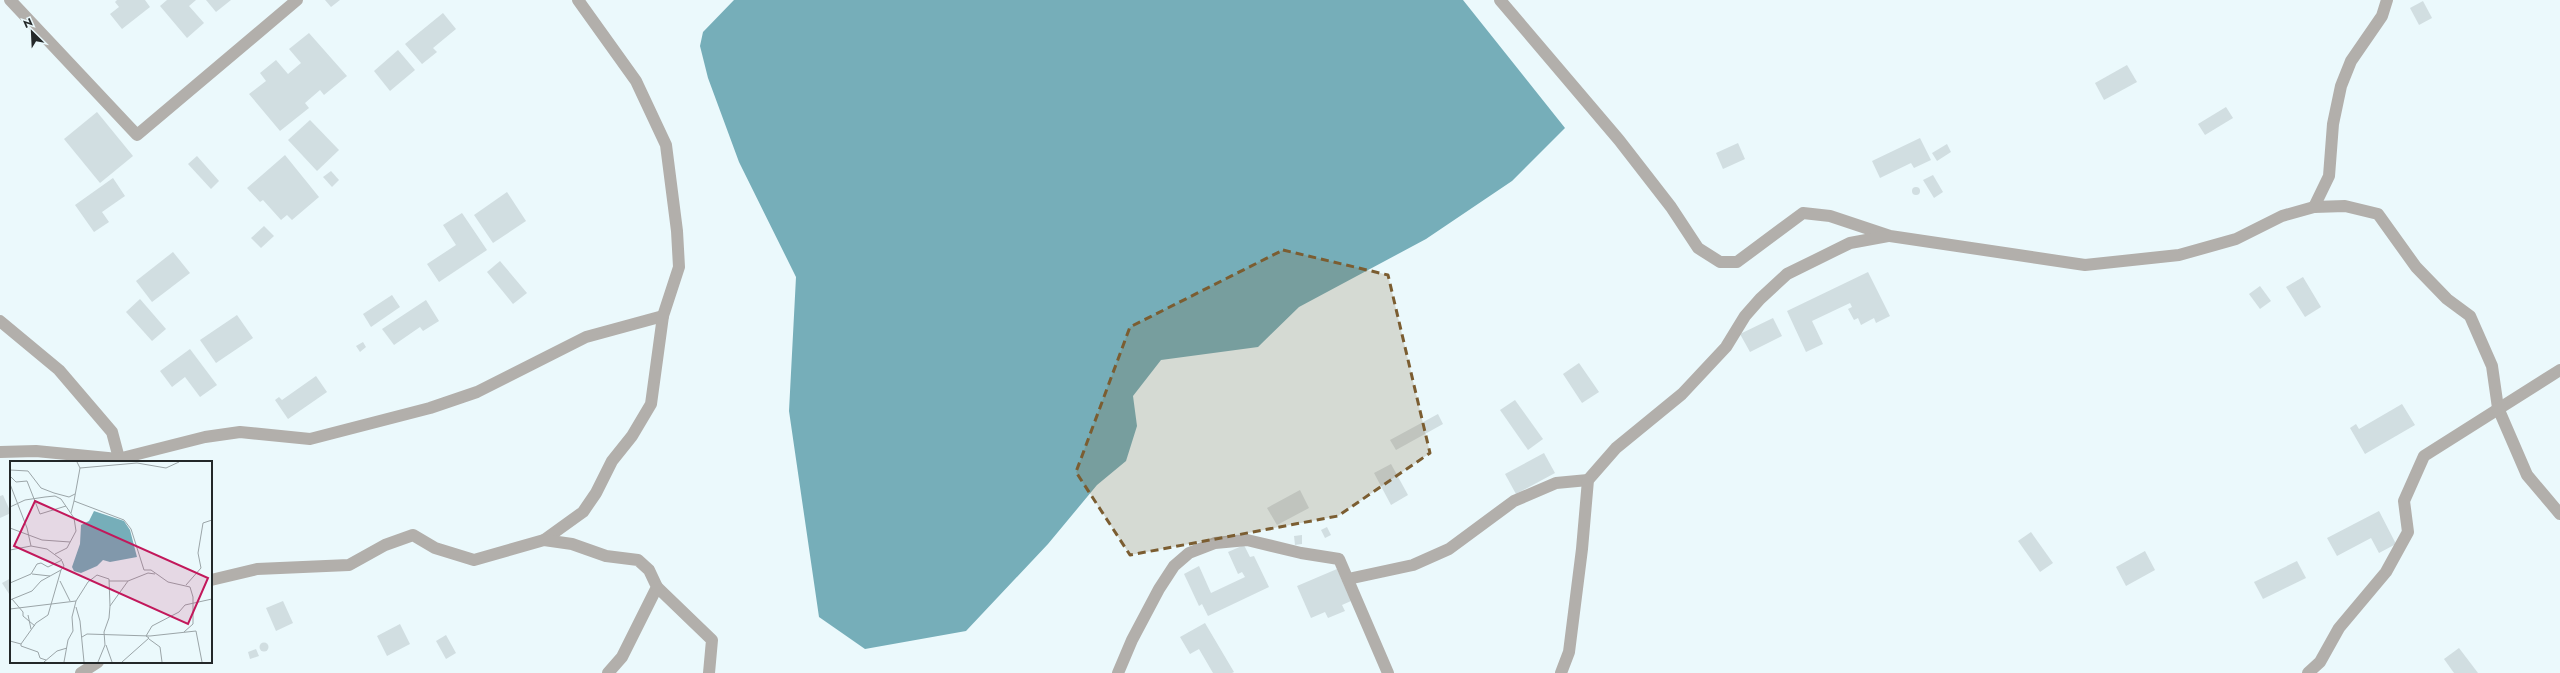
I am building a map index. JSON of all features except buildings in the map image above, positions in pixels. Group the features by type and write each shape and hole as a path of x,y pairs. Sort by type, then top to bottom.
{"street":[{"path":"10,0 137,135 297,0"},
{"path":"212,580 257,569 349,565 385,545 413,534 435,548 474,560 544,540 583,512 596,493 612,461 632,436 651,404 663,316 679,267 677,231 666,145 636,81 578,0"},
{"path":"1500,0 1619,140 1671,207 1698,248 1720,262 1737,262 1803,213 1830,216 1890,236 2085,265 2179,255 2236,238 2282,216 2314,207 2345,206 2378,214 2416,267 2447,299 2470,316 2492,366 2498,408 2527,474 2560,514"},
{"path":"2314,207 2329,176 2333,124 2341,86 2351,61 2382,16 2387,0"},
{"path":"1561,673 1569,652 1582,549 1588,480 1616,448 1682,394 1726,348 1745,316 1760,299 1787,274 1850,243 1890,236"},
{"path":"0,452 36,451 119,460 205,437 240,432 310,439 374,424 477,392 586,337 663,316"},
{"path":"0,321 59,370 112,432 119,460"},
{"path":"2308,673 2320,662 2339,628 2386,572 2408,532 2404,501 2424,456 2560,370"},
{"path":"1348,579 1413,565 1449,549 1514,500 1556,483 1588,480"},
{"path":"544,540 572,544 606,556 638,560 649,570 657,587 712,640 709,673"},
{"path":"1118,673 1132,640 1159,589 1174,566 1189,553 1215,544 1247,540 1338,559 1388,673"},
{"path":"608,673 622,657 657,587"},
{"path":"81,673 96,663"}],"highlighted area":[{"path":"1283,250 1388,275 1430,453 1338,516 1130,555 1076,472 1130,327"}],"water":[{"path":"734,0 1463,0 1565,128 1512,181 1426,239 1299,307 1258,347 1161,360 1133,396 1137,426 1126,461 1097,485 1048,544 966,631 865,649 819,617 789,411 796,277 739,162 708,78 700,46 703,32"}]}
